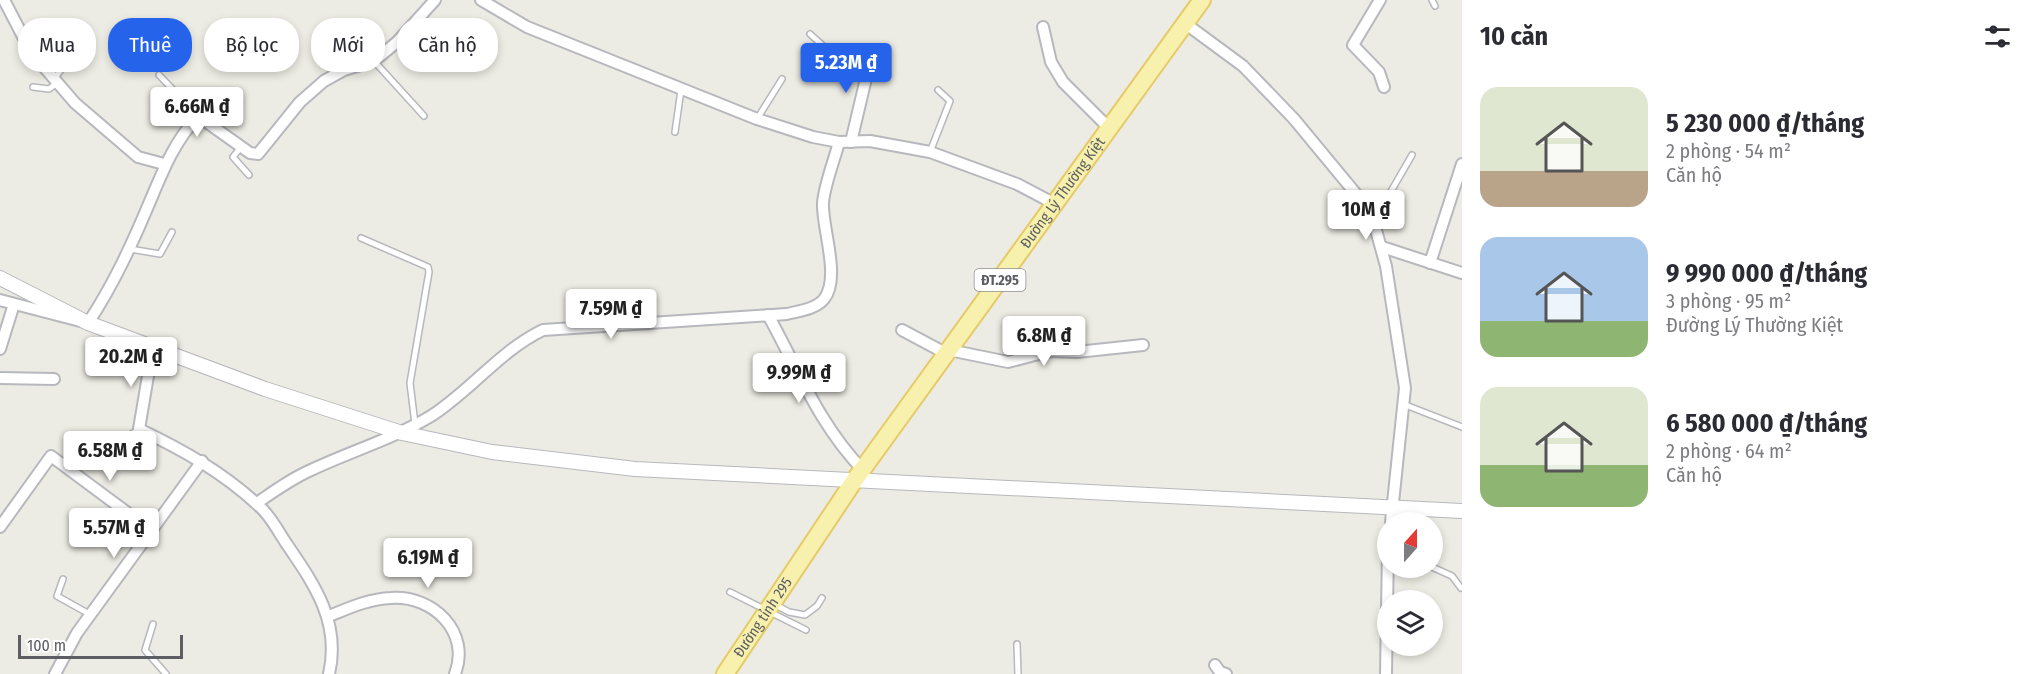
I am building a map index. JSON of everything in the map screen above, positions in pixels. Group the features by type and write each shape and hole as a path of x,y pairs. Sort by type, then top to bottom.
{"main road":[{"name":"Đường Lý Thường Kiệt","path":"800,562 858,475 1202,0"},
{"name":"Đường tỉnh 295","path":"725,674 800,562"}],"street":[{"path":"3,0 31,52 75,103 138,157 164,164"},
{"path":"385,52 435,0"},
{"path":"481,0 527,27 757,119 813,137 839,142 870,141 930,152 1017,184 1055,204"},
{"path":"1380,0 1353,45 1379,72 1384,87"},
{"path":"1186,24 1243,66 1265,89 1360,198 1374,221 1382,247 1401,351 1405,388 1391,512"},
{"path":"1043,27 1051,62 1063,82 1110,129"},
{"path":"851,142 872,53"},
{"path":"88,323 115,278 164,164 184,131 198,116 250,153 258,154 300,102 324,81 340,72"},
{"path":"256,503 287,482 312,469 402,433 468,389 528,337 543,330 768,315 806,310 824,300 828,292 829,243 823,201 839,142"},
{"path":"1430,263 1462,164"},
{"path":"1382,247 1462,273"},
{"path":"0,278 88,323 265,389 402,433 492,452 635,469 858,475 1462,511"},
{"path":"0,300 88,323"},
{"path":"0,349 14,304"},
{"path":"768,315 825,424 858,475"},
{"path":"902,330 941,353 948,352 1008,362 1050,351 1077,352 1143,345"},
{"path":"146,346 150,364 139,429 202,461 256,503 314,584 329,616 332,643 329,674"},
{"path":"0,378 54,379"},
{"path":"0,527 51,456 152,531"},
{"path":"55,674 77,633 202,461"},
{"path":"1386,674 1388,578"},
{"path":"329,616 362,602 391,597 417,600 435,609 454,629 460,653 455,674"},
{"path":"1215,665 1220,672 1226,674"}],"lane":[{"path":"1432,0 1435,6"},
{"path":"810,34 849,69 865,78"},
{"path":"33,87 49,88 62,72"},
{"path":"384,72 424,116"},
{"path":"159,75 198,116"},
{"path":"757,119 782,79"},
{"path":"675,132 681,88"},
{"path":"930,152 950,101 938,90"},
{"path":"241,147 232,157 249,175"},
{"path":"1374,221 1412,155"},
{"path":"129,248 160,254 172,232"},
{"path":"361,238 428,267 429,273 410,382 415,424"},
{"path":"1403,404 1462,427"},
{"path":"106,451 139,429"},
{"path":"1443,572 1452,576 1461,588"},
{"path":"63,579 57,596 91,615"},
{"path":"730,592 770,607 805,615 817,606 822,598"},
{"path":"770,607 806,630"},
{"path":"153,624 145,650 166,674"},
{"path":"1017,644 1018,674"}]}
